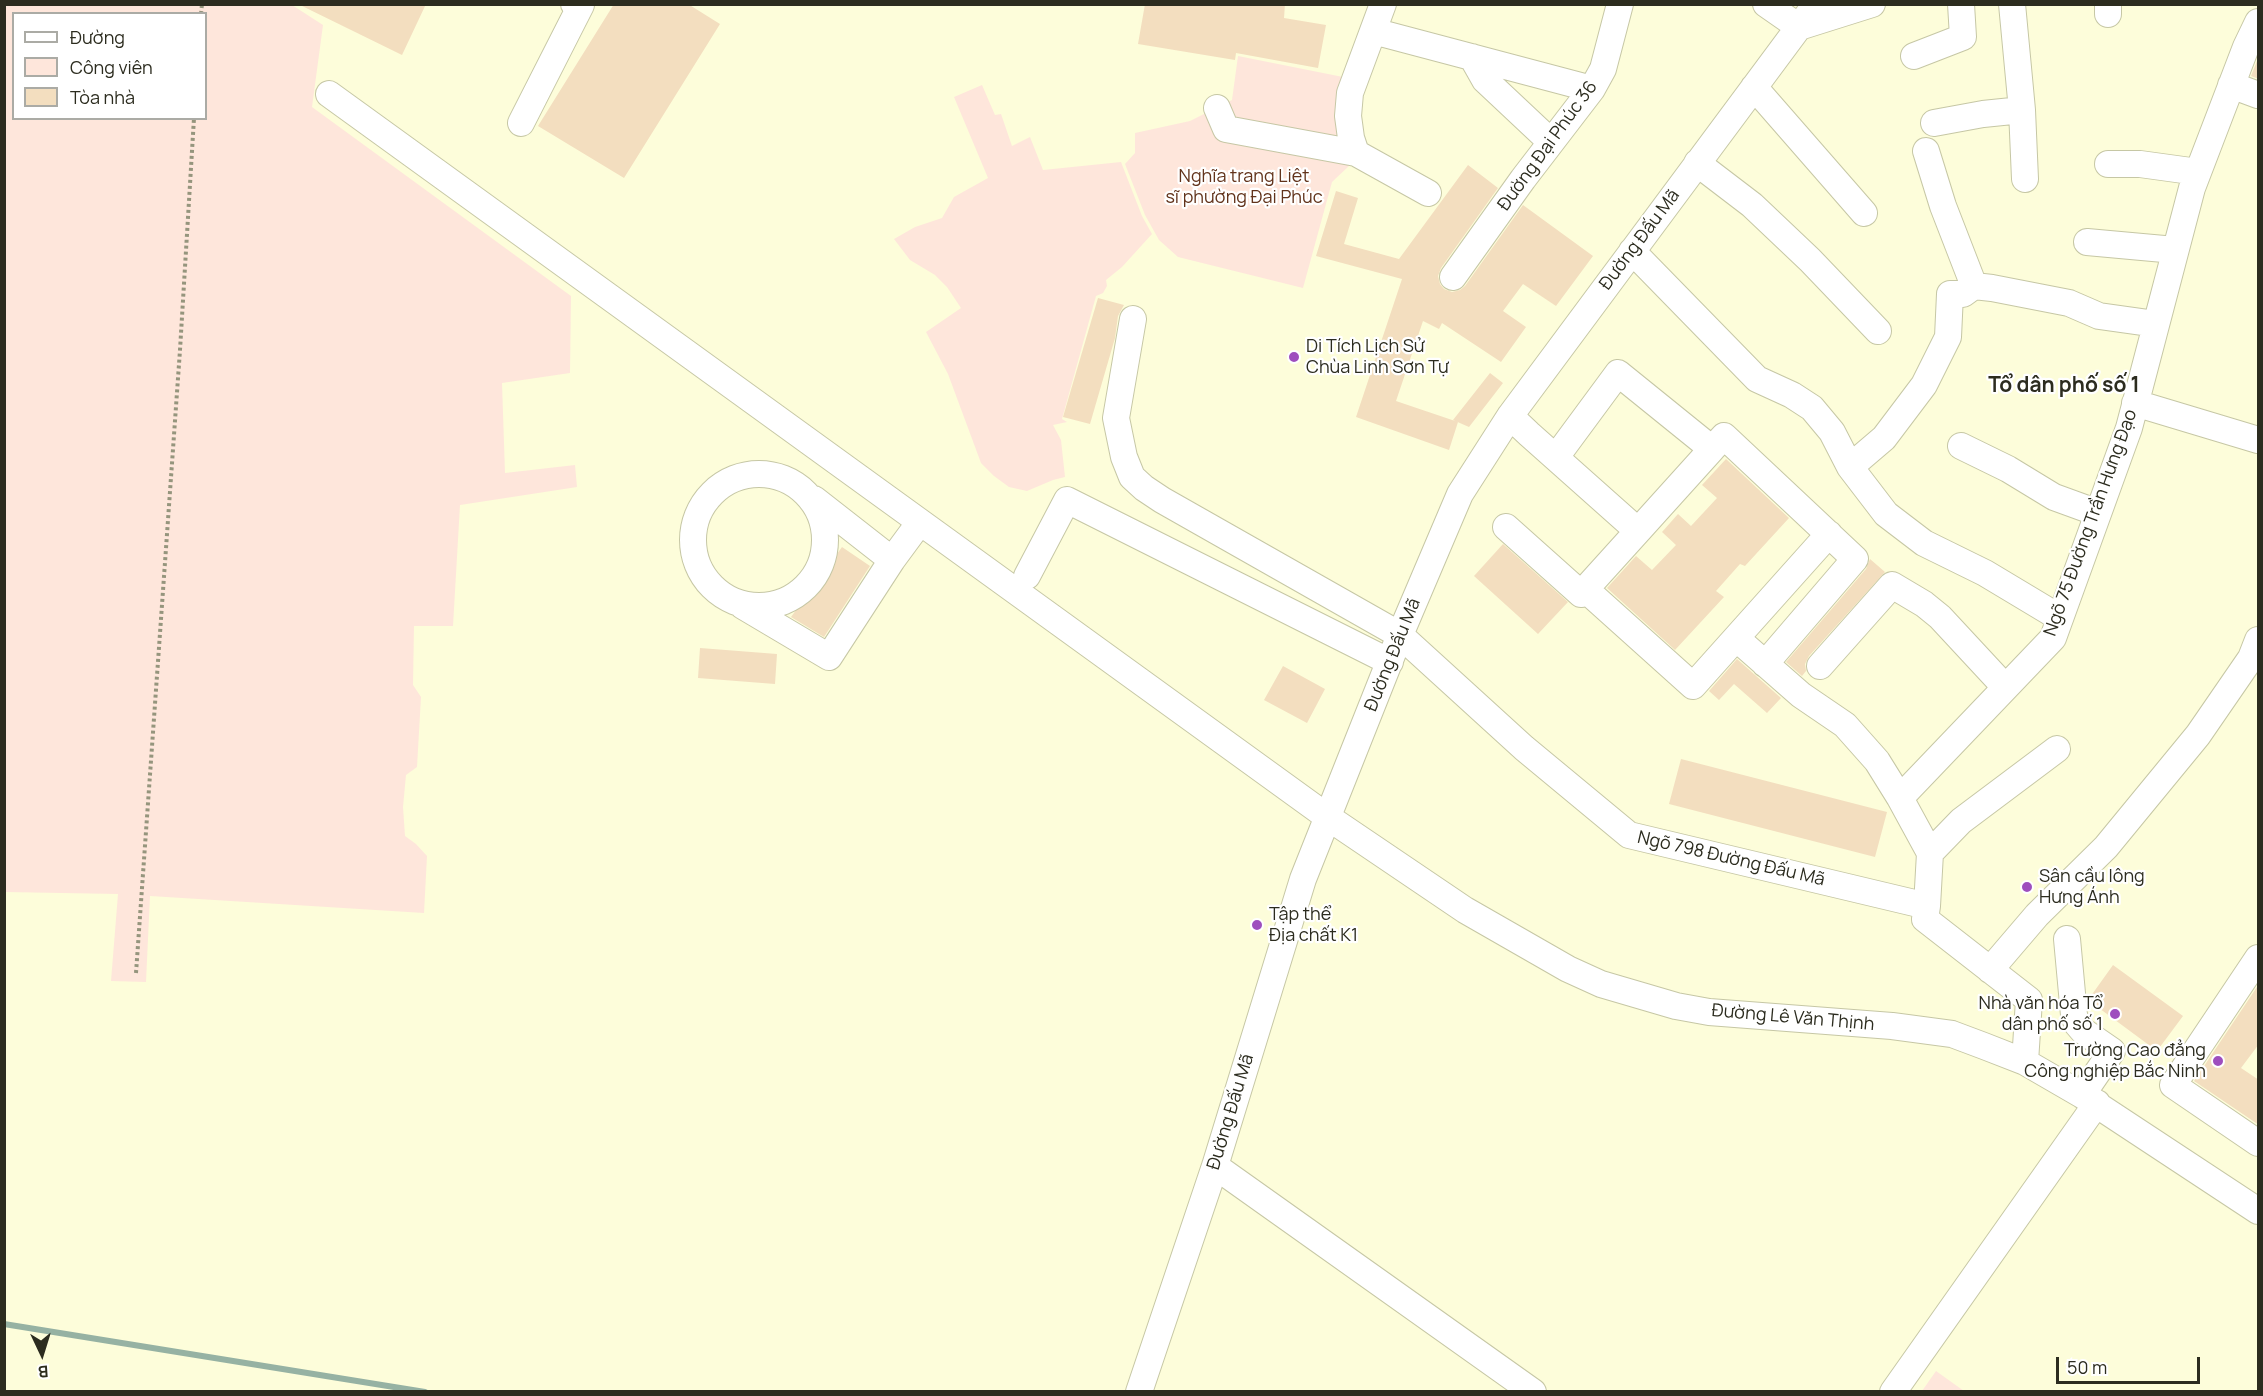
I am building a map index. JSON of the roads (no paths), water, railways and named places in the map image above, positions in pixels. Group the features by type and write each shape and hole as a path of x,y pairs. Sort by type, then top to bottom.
{"street":[{"path":"520,123 580,6 574,4"},
{"path":"1356,153 1348,116 1350,93 1383,4"},
{"name":"Đường Đại Phúc 36","path":"1454,278 1551,142 1592,89 1604,69 1620,4"},
{"path":"1766,4 1799,27 1872,4"},
{"name":"Đường Đấu Mã","path":"1139,1392 1215,1166 1302,879 1329,818 1400,635 1460,494 1510,416 1816,4"},
{"path":"1914,56 1963,37 1961,4"},
{"path":"2013,4 2025,179"},
{"name":"Ngõ 75 Đường Trần Hưng Đạo","path":"1900,798 2053,638 2129,428 2198,171 2231,85 2259,22"},
{"path":"1373,31 1592,89"},
{"path":"1472,57 1485,80 1551,142"},
{"path":"2231,85 2259,96"},
{"path":"1754,87 1864,213"},
{"name":"Đường Lê Văn Thịnh","path":"329,94 1329,818 1465,910 1568,969 1601,984 1676,1006 1708,1012 1892,1026 1952,1034 2025,1062 2090,1099 2259,1211"},
{"path":"1217,108 1226,129 1356,153 1428,193"},
{"path":"1934,123 1973,115 2022,110"},
{"path":"1926,151 1943,206 1974,286"},
{"path":"1697,164 1752,205 1810,260 1878,331"},
{"path":"2108,164 2140,164 2198,171"},
{"path":"2087,242 2175,250"},
{"path":"1632,251 1757,379 1792,395 1812,408 1832,432 1850,467 1886,514 1924,543 1985,573 2032,604 2060,618"},
{"path":"1850,467 1884,438 1924,385 1948,337 1950,294 1963,294 1974,286 1992,288 2069,303 2099,316 2156,324"},
{"name":"Ngõ 798 Đường Đấu Mã","path":"1133,319 1116,418 1124,457 1132,477 1162,500 1400,635 1524,748 1629,835 1927,906"},
{"path":"1556,457 1618,373 1712,449"},
{"path":"2135,403 2259,440"},
{"path":"1510,416 1638,531"},
{"path":"1506,527 1581,594 1724,436 1855,559 1765,664"},
{"path":"1961,446 2008,469 2054,497 2098,513"},
{"path":"892,560 796,484 780,476 753,474 727,481 712,492 701,506 693,532 693,549 698,567 714,589 829,657 892,560 920,522"},
{"path":"737,602 760,606 783,602 803,590 818,572 826,538 821,516 809,496"},
{"path":"1027,576 1067,500 1390,662"},
{"path":"1585,589 1693,686 1829,534"},
{"path":"1820,666 1892,585 1940,617 2005,687"},
{"path":"1736,638 1801,695 1845,725 1877,762 1930,853 1925,919 2028,1000 2025,1062"},
{"path":"1990,970 2037,915 2106,847 2198,735 2251,658 2259,640"},
{"path":"1930,853 1961,821 2057,749"},
{"path":"1893,1392 2090,1099 2112,1051 2083,1031 2077,1024 2074,1015 2067,939"},
{"path":"2259,957 2173,1085 2259,1143"},
{"path":"1215,1166 1533,1392"}],"waterway":[{"path":"4,1324 425,1392"}],"place":[{"name":"Di Tích Lịch Sử Chùa Linh Sơn Tự","path":"1294,357"},
{"name":"Sân cầu lông Hưng Ánh","path":"2027,887"},
{"name":"Tập thể Địa chất K1","path":"1257,925"},
{"name":"Nhà văn hóa Tổ dân phố số 1","path":"2115,1014"},
{"name":"Trường Cao đẳng Công nghiệp Bắc Ninh","path":"2218,1061"}],"district":[{"name":"Tổ dân phố số 1","path":"2064,386"}],"park label":[{"name":"Nghĩa trang Liệt sĩ phường Đại Phúc","path":"1244,187"}]}
